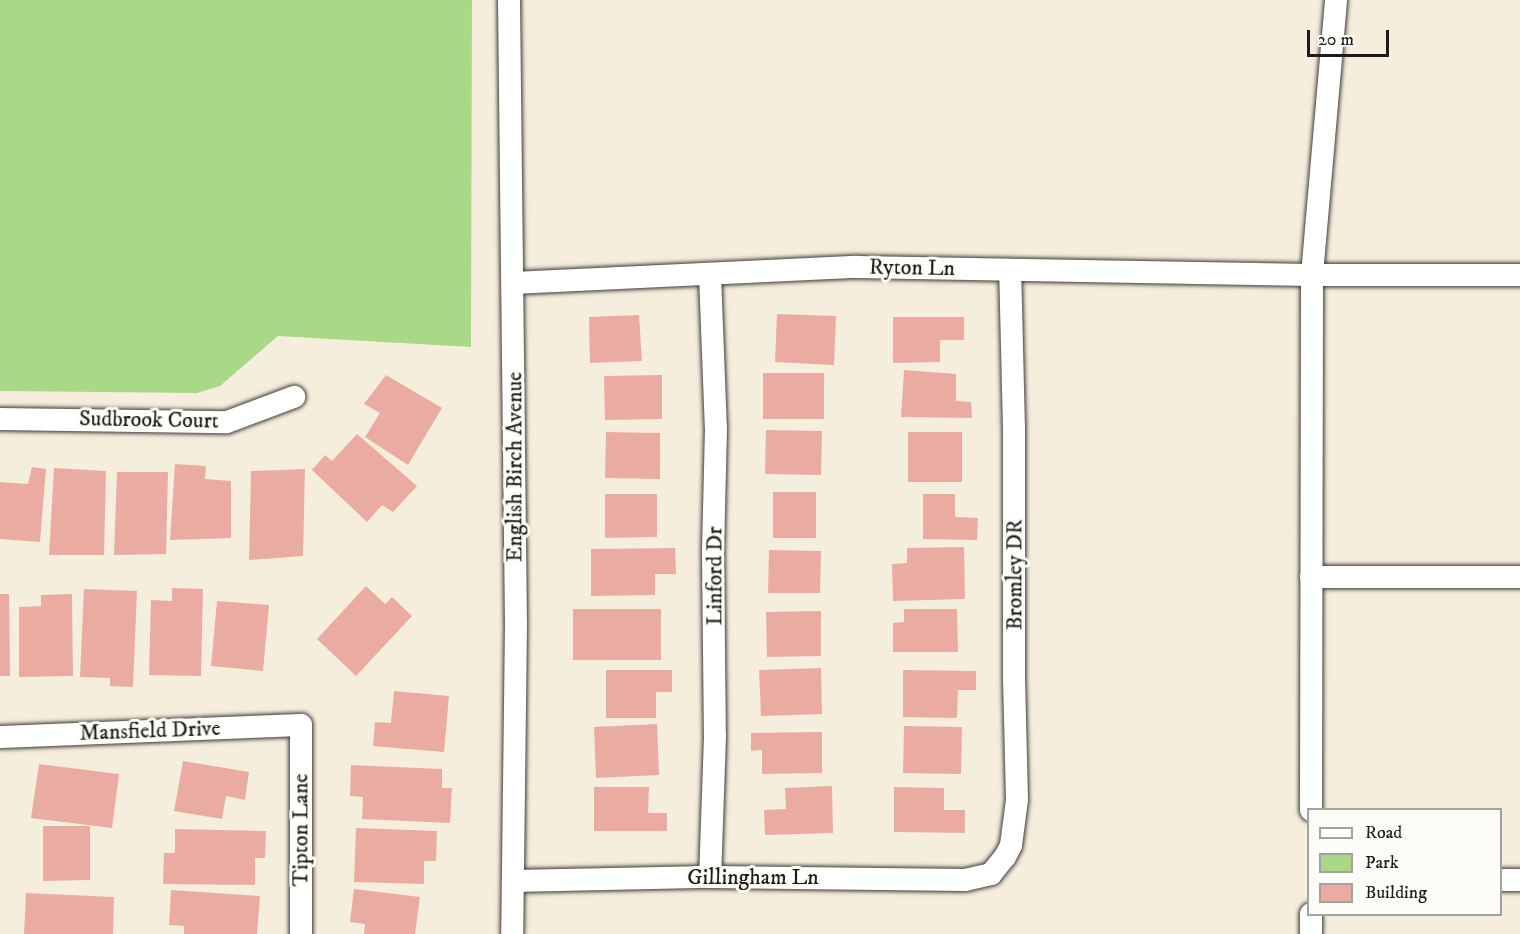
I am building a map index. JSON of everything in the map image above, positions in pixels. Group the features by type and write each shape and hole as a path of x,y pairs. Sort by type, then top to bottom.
{"street":[{"name":"English Birch Avenue","path":"509,0 516,612 512,934"},
{"path":"1311,808 1312,275 1336,0"},
{"name":"Ryton Ln","path":"513,283 857,267 1312,275 1520,275"},
{"name":"Bromley DR","path":"991,874 1011,845 1017,800 1010,270"},
{"name":"Linford Dr","path":"710,275 716,428 713,554 715,714 710,877"},
{"name":"Sudbrook Court","path":"0,418 227,422 294,397"},
{"path":"1311,577 1520,577"},
{"name":"Mansfield Drive","path":"0,737 301,725"},
{"name":"Tipton Lane","path":"301,725 301,934"},
{"name":"Gillingham Ln","path":"513,881 710,877 965,880 991,874"},
{"path":"1502,880 1520,880"},
{"path":"1311,916 1311,934"}],"green space":[{"path":"0,0 472,0 471,347 278,336 220,386 197,393 0,391"}],"building":[{"path":"777,314 836,316 834,365 775,362"},
{"path":"639,315 642,361 590,363 589,317"},
{"path":"893,317 964,317 964,340 940,340 940,362 893,363"},
{"path":"904,370 956,374 956,401 971,402 972,418 901,417"},
{"path":"763,373 824,373 824,419 763,419"},
{"path":"386,375 442,408 408,465 365,437 380,413 364,404"},
{"path":"662,375 662,419 605,420 604,376"},
{"path":"766,430 822,431 821,475 765,474"},
{"path":"606,432 660,433 660,479 605,478"},
{"path":"908,432 962,432 962,482 908,482"},
{"path":"357,434 417,486 393,512 382,505 367,522 312,470 325,455 332,461"},
{"path":"175,464 206,466 205,479 231,481 231,538 170,540"},
{"path":"32,467 46,469 40,542 0,539 0,482 28,484"},
{"path":"54,468 106,471 104,555 49,555"},
{"path":"305,469 303,556 249,560 251,471"},
{"path":"117,472 168,472 166,554 114,555"},
{"path":"773,492 816,492 816,538 773,538"},
{"path":"605,494 657,494 657,537 605,538"},
{"path":"923,494 955,494 955,517 978,518 977,540 923,539"},
{"path":"964,547 965,599 893,601 892,564 907,563 907,548"},
{"path":"675,548 676,574 655,574 655,595 591,596 591,549"},
{"path":"769,550 821,551 820,593 768,593"},
{"path":"366,586 385,604 392,597 412,616 356,676 317,639"},
{"path":"172,588 203,589 201,676 149,675 151,600 172,601"},
{"path":"84,589 137,591 133,687 110,686 110,678 80,677"},
{"path":"0,594 9,594 10,676 0,676"},
{"path":"72,594 73,676 19,677 19,607 41,606 41,595"},
{"path":"217,601 269,605 263,671 211,666"},
{"path":"573,609 661,609 661,660 573,660"},
{"path":"904,609 957,609 958,652 893,652 893,623 904,622"},
{"path":"821,611 821,656 767,657 766,612"},
{"path":"821,668 822,714 761,716 759,670"},
{"path":"606,670 672,670 672,692 656,692 656,718 606,718"},
{"path":"903,670 976,671 976,690 958,690 957,718 903,717"},
{"path":"394,691 449,696 444,752 373,746 375,722 391,723"},
{"path":"657,724 659,775 596,778 594,727"},
{"path":"904,726 962,727 961,774 903,773"},
{"path":"822,732 822,773 762,774 762,750 751,751 751,733"},
{"path":"183,761 249,772 245,800 226,796 222,819 174,811"},
{"path":"39,764 119,774 112,828 31,818"},
{"path":"351,765 442,769 442,788 452,788 450,823 362,819 363,797 350,796"},
{"path":"832,786 833,833 765,835 764,810 786,809 785,788"},
{"path":"594,787 649,787 648,813 667,813 667,831 594,831"},
{"path":"894,787 944,788 944,810 965,810 965,833 894,832"},
{"path":"43,826 90,826 90,880 43,881"},
{"path":"356,828 437,831 436,861 424,861 424,884 354,882"},
{"path":"175,829 266,831 265,858 255,858 255,885 163,884 164,853 175,853"},
{"path":"354,889 420,897 415,934 364,934 365,924 350,922"},
{"path":"171,890 260,896 257,934 184,934 184,926 169,925"},
{"path":"26,893 114,897 113,934 24,934"}]}
